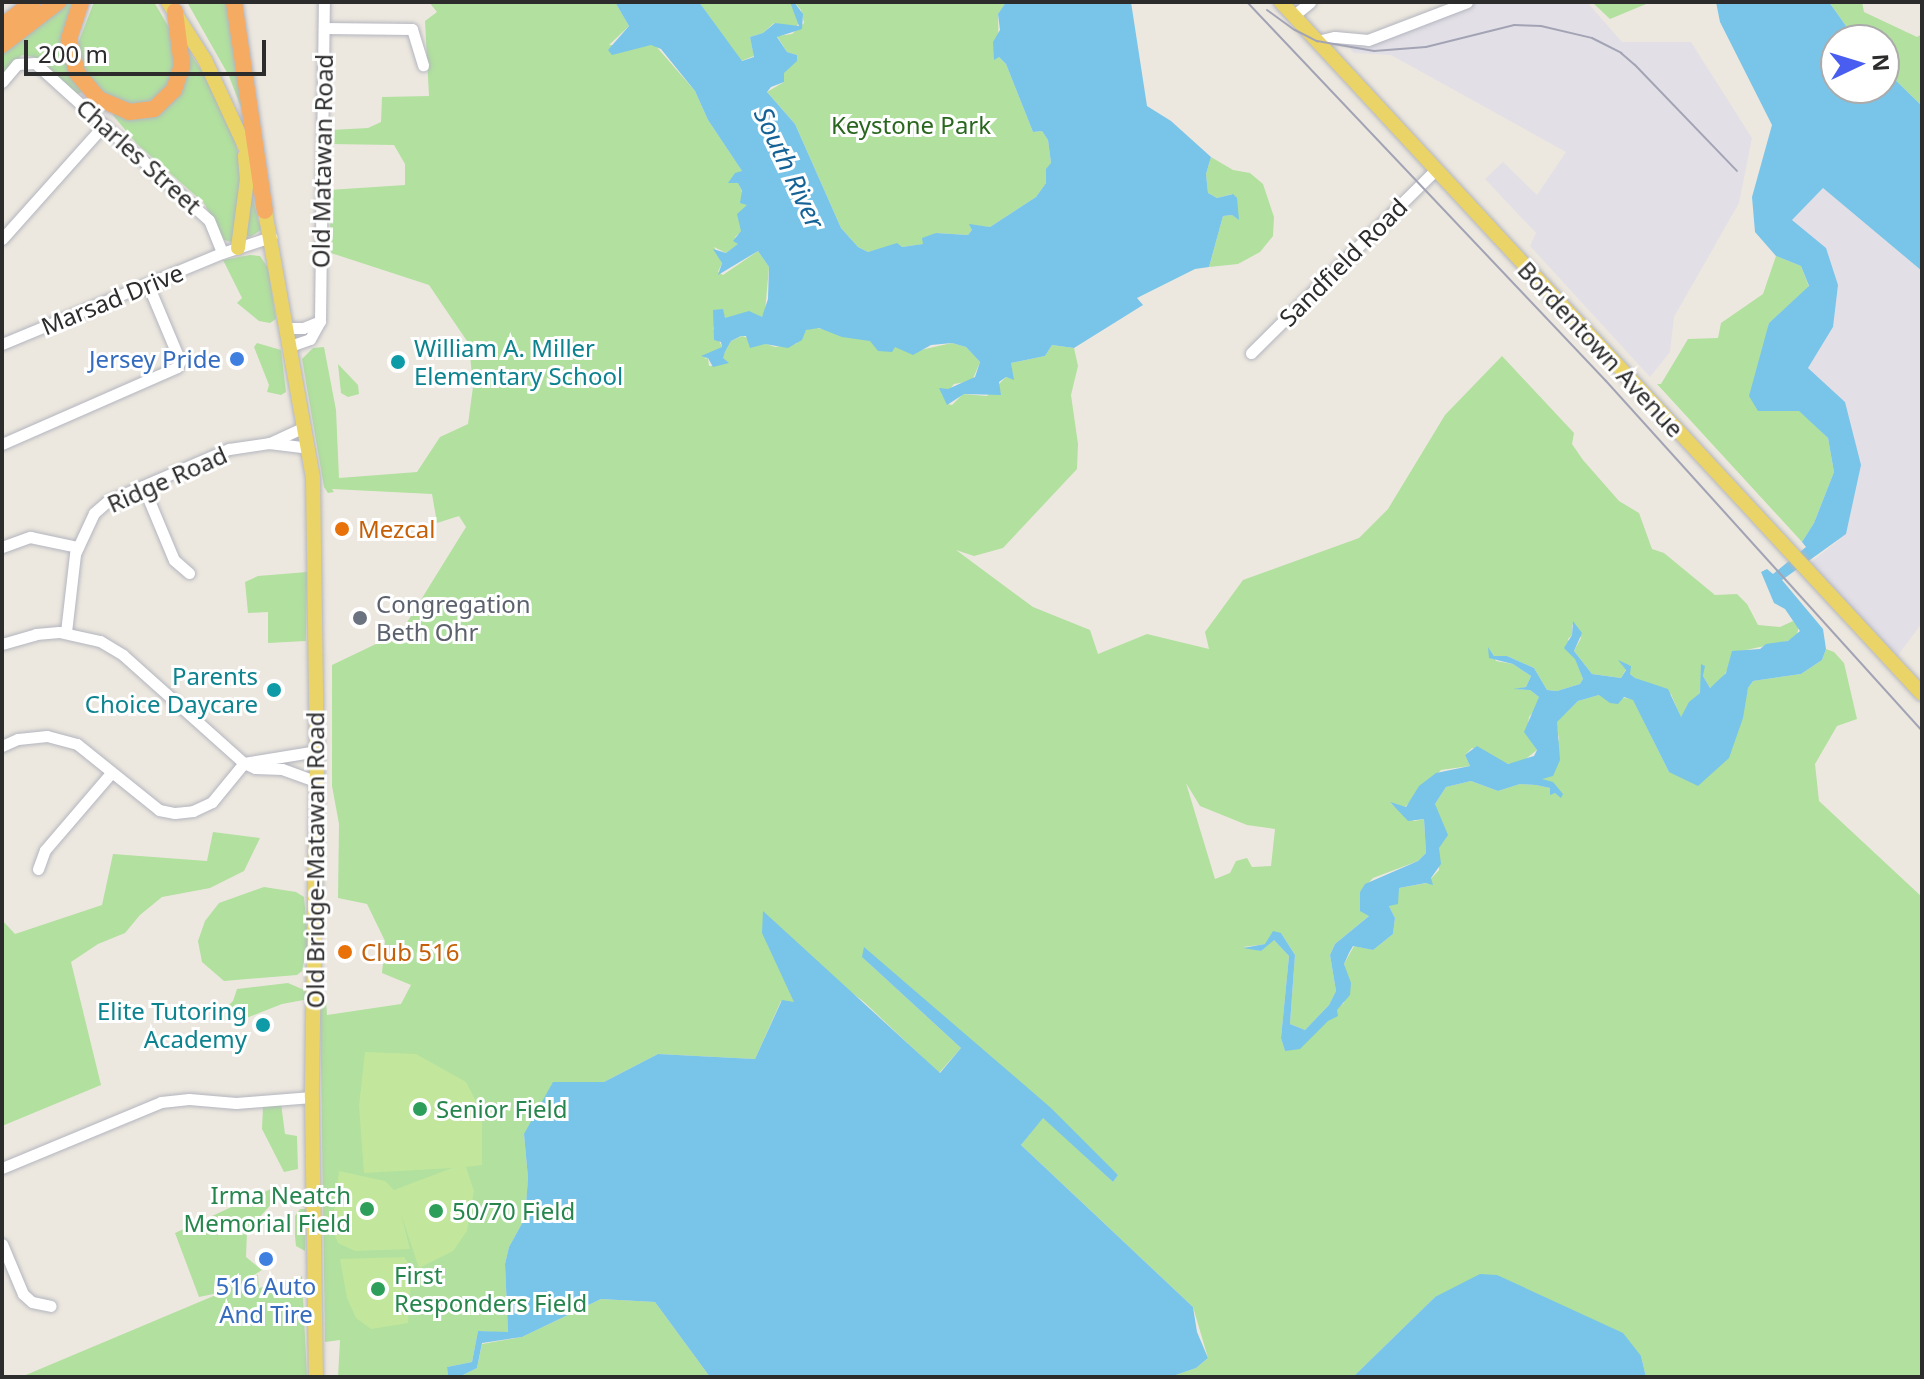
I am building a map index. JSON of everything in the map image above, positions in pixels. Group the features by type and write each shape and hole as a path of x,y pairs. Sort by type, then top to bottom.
{"highway":[{"path":"2,26 33,2"},
{"path":"2,45 58,2"},
{"path":"81,2 69,40 77,73 99,99 129,112 154,109 174,90 182,66 172,6"},
{"path":"234,2 265,211"}],"main road":[{"name":"Bordentown Avenue","path":"1281,2 1922,694"},
{"name":"Old Bridge-Matawan Road","path":"172,6 205,60 252,160 272,242 308,448 317,565 312,1097 316,1377"},
{"path":"238,248 247,180 244,144"}],"street":[{"name":"Old Matawan Road","path":"320,321 324,2"},
{"path":"1293,16 1310,2"},
{"path":"1317,41 1335,37 1368,40 1445,6 1467,2"},
{"path":"324,28 412,29 423,65"},
{"name":"Charles Street","path":"2,82 17,64 27,61 35,63 209,220 222,253"},
{"path":"2,239 104,125"},
{"name":"Sandfield Road","path":"1251,353 1435,170"},
{"path":"222,253 272,242"},
{"name":"Marsad Drive","path":"2,344 222,253"},
{"path":"2,444 177,367 180,361 148,285"},
{"path":"287,328 303,328 320,321"},
{"path":"290,346 310,339 320,321"},
{"name":"Ridge Road","path":"269,443 304,427"},
{"name":"Ridge Road","path":"66,632 78,547 94,513 108,501 229,449 269,443 308,448"},
{"path":"143,486 174,560 189,573"},
{"path":"2,547 30,537 78,547"},
{"path":"2,644 36,634 66,632 100,641 123,655 244,763"},
{"path":"2,746 18,739 47,736 77,744 159,810 175,813 193,811 212,802 244,763 254,758 282,764 317,782"},
{"path":"282,764 317,751"},
{"path":"38,869 45,850 111,773"},
{"path":"2,1168 161,1102 189,1099 236,1103 312,1097"},
{"path":"2,1244 23,1294 32,1302 51,1306"}],"shaded area":[{"path":"1456,2 1587,2 1622,42 1691,42 1752,138 1739,203 1674,317 1670,352 1650,377 1530,246 1536,233 1485,179 1503,162 1537,195 1566,152 1391,55 1354,53 1336,34 1361,38"},
{"path":"1823,188 1922,271 1922,623 1893,662 1804,568 1846,534 1845,402 1808,368 1833,327 1792,220"}],"green space":[{"path":"69,2 77,2 68,19 85,91 77,94 34,57 22,55 2,76 2,53"},
{"path":"94,2 154,2 171,31 176,56 173,74 160,99 139,108 100,95 83,74 75,51"},
{"path":"187,2 230,2 247,123 229,76"},
{"path":"429,2 615,2 629,26 609,45 655,45 695,91 708,120 742,171 738,182 747,205 742,231 735,237 739,244 726,253 714,247 722,263 718,272 723,275 758,251 769,267 762,317 725,318 713,328 722,347 704,359 708,358 709,366 718,365 731,341 742,336 775,347 796,344 806,330 813,327 916,351 952,343 966,347 980,362 972,381 954,384 945,395 947,404 952,405 963,394 987,396 1006,377 1012,379 1011,363 1045,356 1052,345 1074,348 1078,366 1071,395 1078,444 1077,469 1003,548 974,556 956,550 1033,607 1090,630 1098,654 1147,634 1209,649 1205,632 1243,580 1359,538 1388,509 1445,415 1502,356 1574,433 1572,444 1583,460 1619,501 1639,513 1652,549 1664,553 1715,595 1737,594 1747,604 1758,625 1780,627 1793,621 1799,627 1796,637 1788,641 1741,651 1721,679 1710,688 1703,676 1704,663 1700,693 1689,703 1681,718 1671,694 1635,678 1630,674 1630,665 1622,665 1626,669 1621,678 1592,674 1574,651 1581,638 1572,624 1572,635 1568,639 1583,679 1580,684 1557,691 1547,690 1534,668 1507,656 1494,656 1488,647 1496,661 1513,664 1531,676 1526,687 1516,689 1530,690 1539,697 1538,706 1529,717 1527,732 1537,750 1523,761 1508,764 1472,748 1465,755 1470,766 1441,770 1405,807 1390,803 1414,821 1424,819 1426,853 1418,861 1373,878 1360,892 1360,910 1370,915 1335,944 1330,955 1336,991 1329,1005 1305,1030 1290,1024 1295,955 1281,933 1266,944 1243,947 1261,951 1273,939 1289,956 1281,1038 1285,1051 1344,1003 1347,977 1344,964 1354,946 1373,950 1393,934 1395,918 1389,906 1399,888 1427,883 1439,870 1435,804 1446,787 1471,781 1498,791 1520,784 1536,785 1550,788 1561,798 1541,779 1559,739 1556,722 1578,701 1599,695 1633,699 1669,772 1738,730 1748,688 1753,681 1801,674 1822,660 1826,649 1834,652 1844,663 1857,719 1837,726 1815,764 1819,801 1922,897 1922,1377 1646,1377 1641,1356 1435,1297 1353,1377 1170,1377 1196,1368 1208,1358 1193,1307 1021,1145 1043,1117 1113,1182 1118,1175 862,957 961,1048 939,1073 864,1002 831,977 794,1003 781,1001 755,1059 658,1054 604,1082 524,1134 528,1178 525,1218 509,1247 505,1264 508,1333 478,1331 472,1362 447,1367 448,1377 338,1377 340,1340 325,1342 320,1000 326,1000 327,1015 401,1004 411,985 382,973 385,941 367,904 338,898 339,824 332,786 332,665 401,632 466,527 459,516 437,523 432,494 332,489 334,492 328,493 324,487 302,359 313,348 324,347 336,410 339,478 417,472 440,437 468,424 473,387 469,344 429,285 331,253 329,190 405,185 405,164 394,145 330,144 331,130 368,128 381,122 382,97 429,96 425,21 437,12","holes":["1186,783 1200,806 1247,825 1275,829 1271,866 1252,867 1247,858 1236,861 1230,873 1215,879"]},
{"path":"699,2 790,2 800,22 795,28 774,23 763,33 750,37 754,56 741,61"},
{"name":"Keystone Park","path":"794,2 1006,2 998,14 999,57 1006,64 1033,132 1042,131 1048,140 1051,163 1046,183 1036,197 990,227 970,225 972,230 968,235 936,233 924,244 902,247 897,244 868,252 858,247 841,228 795,124 767,92 784,82 783,74 797,55 787,52 777,36 792,34 804,23 801,10"},
{"path":"1592,2 1651,2 1610,19"},
{"path":"1829,2 1862,2 1864,12 1889,24 1845,24"},
{"path":"1900,29 1917,37 1922,34 1922,106 1900,85"},
{"path":"186,47 209,82 233,133 240,160 242,177 232,242 224,240 204,203 137,144 112,114 149,115 162,108"},
{"path":"1211,157 1233,170 1250,173 1263,184 1274,217 1273,236 1260,252 1238,264 1209,267 1223,216 1232,215 1238,219 1232,194 1217,198 1208,193 1206,174"},
{"path":"251,192 261,230 250,237 244,233"},
{"path":"260,256 268,268 276,319 270,323 259,321 237,303 242,298 223,260"},
{"path":"1776,256 1801,266 1809,287 1769,323 1758,411 1799,410 1828,438 1834,472 1814,523 1802,542 1657,384 1661,384 1688,339 1718,338 1721,323 1763,294"},
{"path":"257,343 281,350 286,392 281,395 267,392 269,385 254,347"},
{"path":"338,364 358,385 359,394 348,397 341,393"},
{"path":"307,572 306,641 268,643 268,612 248,613 245,582 258,576"},
{"path":"213,832 260,838 244,871 210,888 162,897 140,915 125,933 98,944 71,962 101,1085 2,1126 2,920 15,934 102,905 113,854 207,861"},
{"path":"264,887 296,892 304,897 308,941 302,971 297,975 224,981 202,962 198,941 205,921 219,903"},
{"path":"288,983 309,992 309,999 282,1004 236,1022 214,1020 233,1001 237,989"},
{"path":"365,1052 416,1054 466,1082 482,1113 482,1165 466,1167 474,1191 467,1231 453,1251 419,1268 401,1214 410,1249 355,1251 338,1243 332,1229 339,1171 385,1181 394,1190 452,1168 364,1173 359,1106"},
{"path":"281,1103 285,1134 297,1136 298,1169 284,1172 262,1129 263,1106"},
{"path":"275,1187 276,1199 247,1231 246,1257 262,1270 249,1278 258,1275 259,1288 302,1276 307,1377 21,1377 223,1292 199,1297 175,1233"},
{"path":"300,1209 306,1209 305,1251 296,1246 295,1216"},
{"name":"First Responders Field","path":"404,1257 410,1266 411,1281 408,1323 371,1329 356,1318 347,1298 340,1259"},
{"path":"601,1299 655,1302 710,1377 459,1377 477,1368 482,1344 522,1337"}],"water":[{"name":"South River","path":"615,2 699,2 742,61 754,57 750,37 763,33 775,23 799,26 790,2 794,2 803,14 802,29 777,37 787,52 797,55 797,61 784,73 784,82 767,92 795,124 841,228 858,247 868,252 897,243 902,247 923,244 922,238 936,233 968,235 972,230 969,224 990,227 1036,197 1046,183 1046,169 1051,163 1048,140 1042,131 1033,132 1006,64 999,57 994,60 993,42 1000,30 998,14 1006,2 1131,2 1147,106 1171,121 1211,157 1206,174 1208,193 1217,198 1233,194 1237,198 1239,220 1232,215 1223,216 1209,267 1195,269 1137,298 1143,305 1074,348 1052,345 1045,356 1011,363 1014,380 1006,377 999,382 1001,395 964,394 947,405 939,388 948,389 975,377 980,362 966,347 952,343 931,345 913,355 895,347 892,352 878,351 870,341 842,337 819,328 806,330 802,340 788,348 765,344 750,348 746,336 741,336 731,341 725,352 723,358 729,363 713,367 708,358 701,356 722,347 721,342 714,340 713,310 723,309 725,318 749,311 762,317 768,299 769,267 758,251 718,275 722,263 713,249 726,253 738,244 733,241 741,231 737,214 747,205 740,203 742,191 738,183 728,183 735,173 742,171 708,120 695,91 661,49 651,45 612,55 608,50 629,26"},
{"path":"1716,2 1829,2 1845,24 1820,24 1820,104 1900,104 1900,85 1922,106 1922,271 1823,188 1792,220 1826,248 1838,285 1833,327 1808,368 1845,402 1861,465 1846,534 1782,580 1823,629 1826,649 1822,660 1801,674 1753,681 1748,688 1743,718 1729,758 1698,786 1669,772 1633,700 1624,697 1618,704 1610,703 1599,695 1578,701 1557,722 1560,760 1553,776 1542,779 1553,782 1563,794 1561,798 1555,793 1550,795 1550,788 1536,785 1520,784 1498,791 1471,781 1446,787 1435,804 1448,835 1439,848 1441,864 1431,878 1433,885 1426,883 1399,888 1398,904 1389,906 1395,918 1393,934 1373,950 1353,946 1349,953 1344,964 1351,983 1350,995 1337,1010 1338,1016 1328,1021 1300,1049 1285,1051 1281,1038 1289,956 1274,940 1261,951 1243,948 1265,944 1273,931 1281,933 1295,955 1290,1024 1305,1030 1329,1005 1336,991 1330,955 1335,944 1369,916 1360,911 1360,892 1365,884 1418,861 1426,853 1424,819 1408,821 1390,802 1406,807 1419,786 1436,773 1470,766 1465,755 1477,746 1508,764 1534,756 1537,750 1524,732 1539,697 1530,690 1513,689 1526,687 1531,676 1513,664 1489,658 1488,647 1494,656 1507,656 1534,668 1547,690 1557,691 1580,684 1583,679 1575,659 1564,648 1572,635 1573,621 1582,633 1574,651 1592,674 1621,678 1626,670 1618,660 1631,666 1630,674 1635,678 1668,689 1681,717 1689,702 1700,693 1701,664 1705,666 1703,676 1710,688 1726,673 1732,651 1760,649 1766,644 1788,641 1800,631 1785,609 1774,603 1761,572 1767,569 1773,574 1806,547 1802,542 1814,523 1834,472 1828,438 1799,411 1758,411 1749,396 1769,323 1809,286 1801,266 1776,256 1755,232 1752,197 1772,125 1720,22"},
{"path":"763,911 940,1073 961,1048 862,957 864,947 1051,1108 1118,1175 1113,1182 1043,1118 1021,1145 1193,1307 1197,1332 1208,1358 1196,1368 1170,1377 710,1377 655,1302 601,1299 522,1337 482,1343 477,1368 459,1377 448,1377 447,1367 472,1362 478,1331 508,1332 505,1264 509,1247 525,1218 528,1178 524,1134 553,1082 604,1082 658,1054 755,1059 782,1000 794,1002 762,933"},
{"path":"1480,1274 1497,1275 1623,1333 1641,1356 1646,1377 1353,1377 1435,1297"}],"railway":[{"path":"1247,2 1606,381 1922,731"},
{"path":"1267,10 1317,41 1374,51 1426,47 1514,25 1541,26 1592,38 1621,53 1635,65 1737,171"}],"place":[{"name":"Jersey Pride","path":"237,359"},
{"name":"William A. Miller Elementary School","path":"398,362"},
{"name":"Mezcal","path":"342,529"},
{"name":"Congregation Beth Ohr","path":"360,618"},
{"name":"Parents Choice Daycare","path":"274,690"},
{"name":"Club 516","path":"345,952"},
{"name":"Elite Tutoring Academy","path":"263,1025"},
{"name":"Senior Field","path":"420,1109"},
{"name":"Irma Neatch Memorial Field","path":"367,1209"},
{"name":"50/70 Field","path":"436,1211"},
{"name":"516 Auto And Tire","path":"266,1259"},
{"name":"First Responders Field","path":"378,1289"}]}
